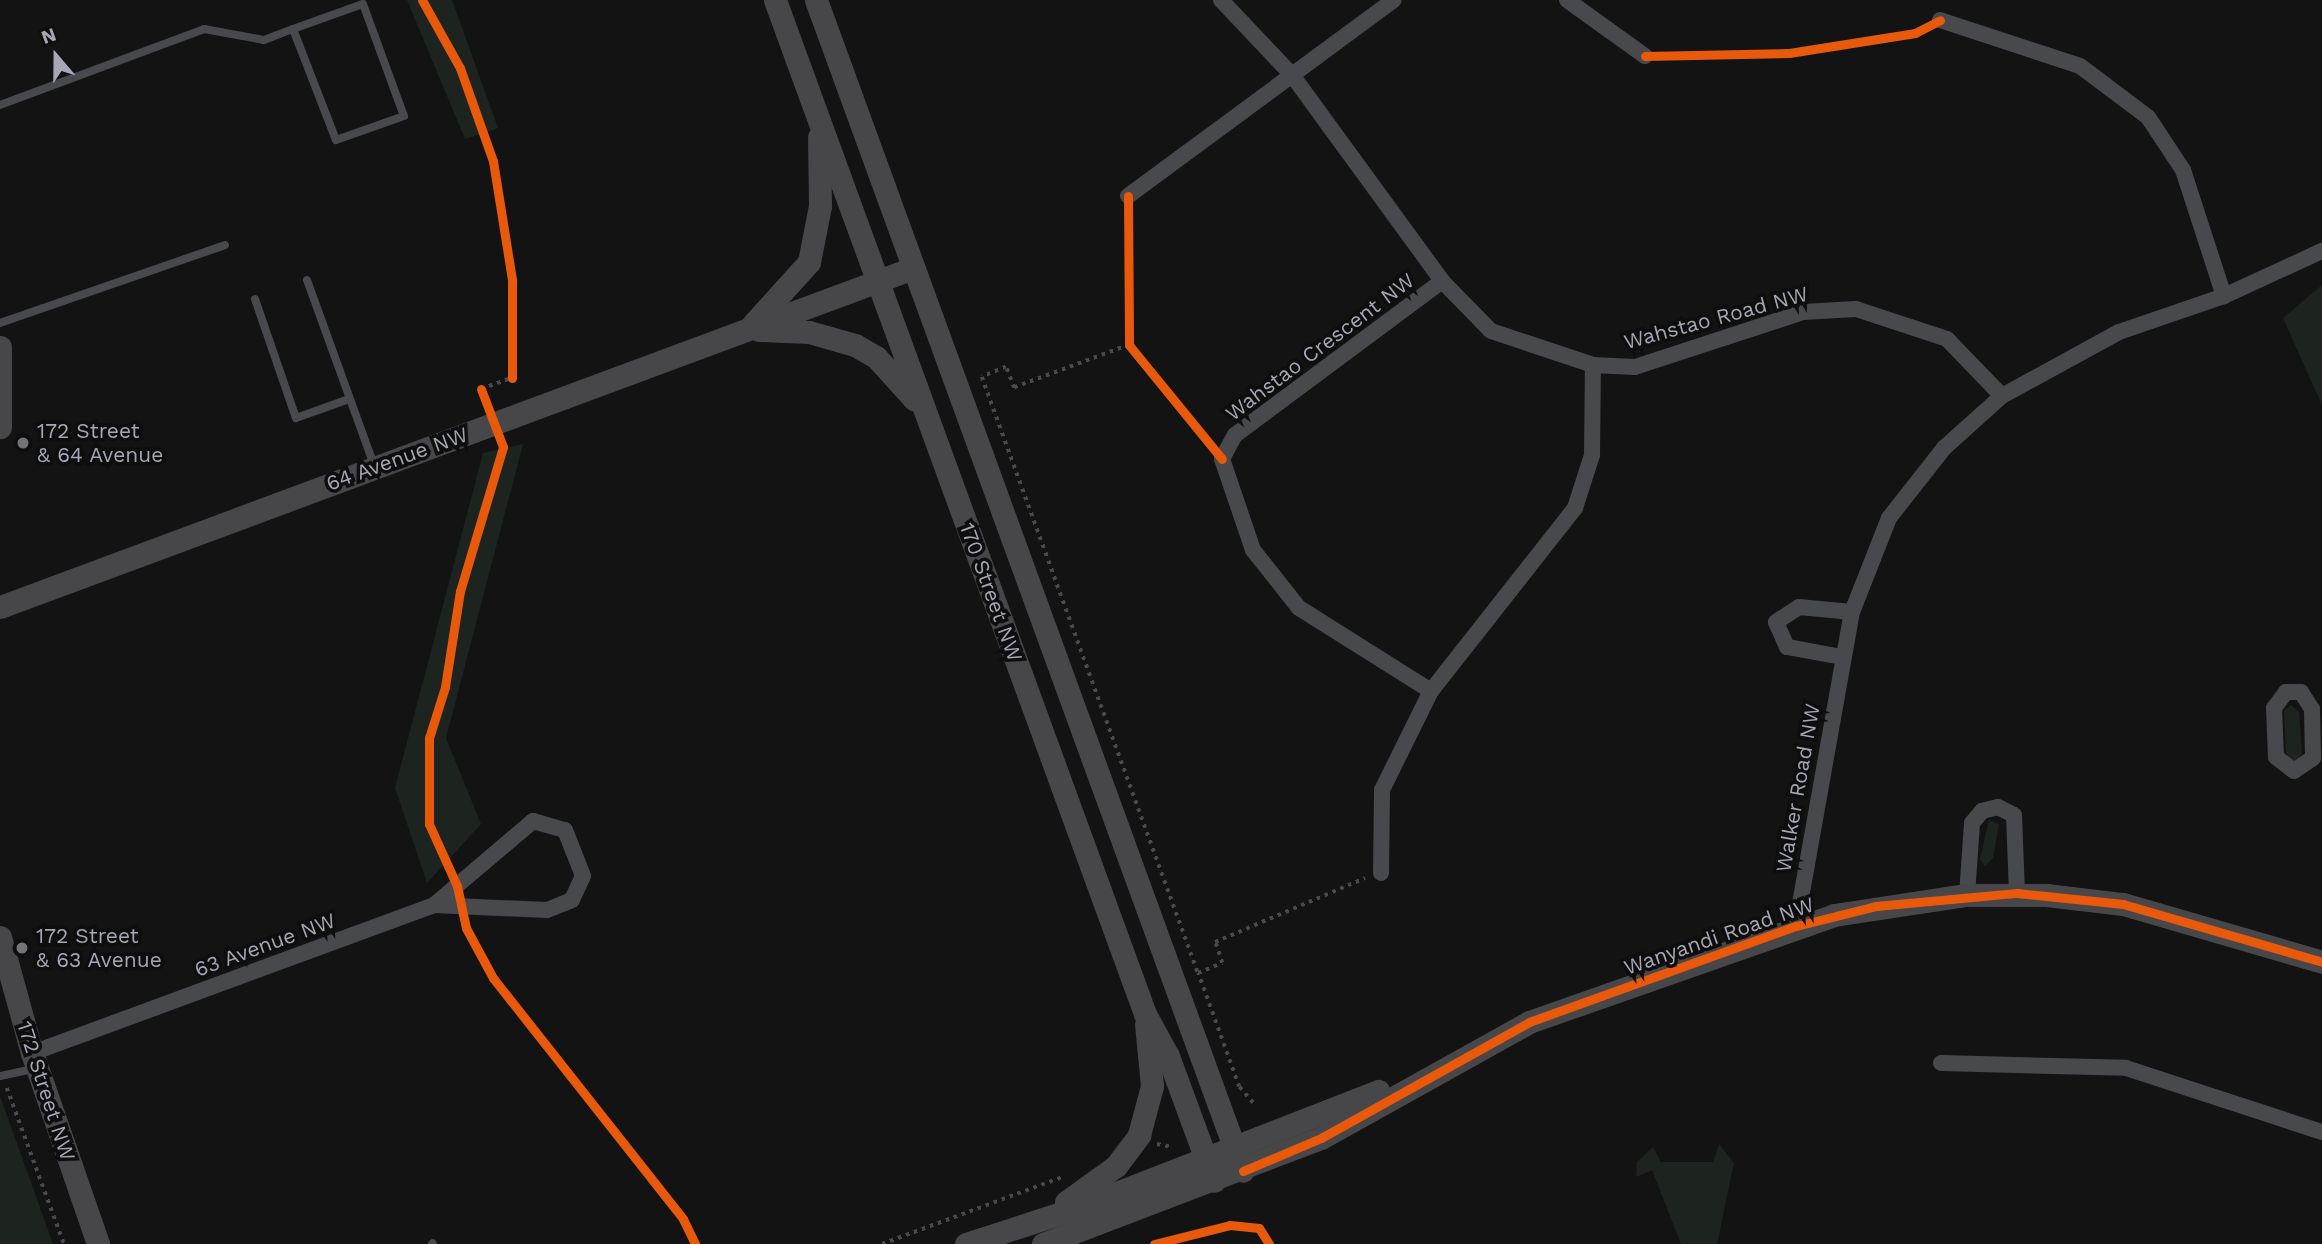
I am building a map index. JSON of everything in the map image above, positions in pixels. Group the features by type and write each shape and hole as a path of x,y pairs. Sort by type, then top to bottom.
{"main road":[{"name":"170 Street NW","path":"775,0 1144,1014 1214,1181"},
{"name":"170 Street NW","path":"816,0 1243,1171"},
{"path":"746,330 795,283 817,239 818,120"},
{"name":"64 Avenue NW","path":"0,607 913,268"},
{"path":"746,330 809,332 855,345 894,374 928,416"},
{"path":"0,347 0,427"},
{"name":"Wanyandi Road NW","path":"1018,1224 1235,1148 1486,1043 1796,926 1876,906 1967,895 2017,893 2123,904 2322,962"},
{"name":"172 Street NW","path":"0,937 34,1061 97,1244"},
{"path":"966,1244 1018,1224 1078,1196 1116,1166 1139,1135 1152,1086 1144,1014"},
{"name":"Wanyandi Road NW","path":"1043,1244 1243,1171 1321,1138 1486,1043"}],"street":[{"name":"Wahstao Road NW","path":"1221,0 1292,75 1442,281 1490,331 1593,365 1635,367 1803,312 1856,309 1947,339 2002,396"},
{"path":"1128,196 1394,0"},
{"path":"1567,0 1645,56"},
{"path":"1940,20 2080,66 2148,117 2183,170 2224,296"},
{"name":"Walker Road NW","path":"1796,926 1852,612 1889,518 1944,448 2002,396 2119,332 2224,296 2322,251"},
{"name":"Wahstao Crescent NW","path":"1431,691 1299,608 1253,551 1222,458 1235,435 1442,281"},
{"path":"1381,873 1382,790 1431,691 1575,508 1592,454 1593,365"},
{"path":"1842,657 1787,647 1776,622 1798,607 1852,612"},
{"path":"2294,691 2311,702 2318,752 2299,770 2278,761 2273,708 2280,695 2294,691"},
{"path":"1967,895 1972,822 1982,811 1998,807 2014,815 2017,893"},
{"name":"63 Avenue NW","path":"34,1061 434,905 533,821 565,830 583,876 572,900 547,910 434,905"},
{"path":"1941,1063 2126,1068 2322,1132"}],"lane":[{"path":"0,105 204,29 264,40 293,29 363,4 404,116 336,140 293,29"},
{"path":"0,323 225,244"},
{"path":"307,280 375,467"},
{"path":"255,299 296,418 349,399"},
{"path":"2,1077 34,1061"}],"path":[{"path":"1130,332 1129,345 1138,356"},
{"path":"1129,345 1014,388 1006,367 982,377 1239,1087 1253,1103"},
{"path":"494,424 481,389 512,374"},
{"path":"1198,973 1222,963 1215,943 1381,873"},
{"path":"2,1077 64,1244"},
{"path":"1147,1140 1177,1149"},
{"path":"882,1244 1067,1175"}],"shaded area":[{"path":"407,0 452,0 498,128 465,139"},
{"path":"2322,285 2322,405 2283,318"},
{"path":"523,444 446,738 481,824 427,883 395,788 483,453"},
{"path":"2291,705 2299,712 2302,754 2295,763 2286,753 2284,711"},
{"path":"1989,820 1999,824 1993,858 1985,866 1980,859"},
{"path":"0,1096 53,1244 0,1244"},
{"path":"1719,1144 1734,1163 1717,1244 1681,1244 1652,1170 1636,1177 1637,1162 1653,1147 1661,1162 1713,1162"}],"cycle path":[{"path":"422,0 460,68 493,161 512,280 512,378"},
{"path":"1645,56 1789,53 1915,33 1940,20"},
{"path":"1128,196 1129,345 1222,459"},
{"path":"481,389 503,447 460,591 445,687 429,738 429,824 457,886 466,928 493,978 683,1219 695,1244"},
{"path":"1243,1171 1321,1138 1529,1022 1796,926 1876,906 2017,893 2123,904 2322,962"},
{"path":"1154,1244 1230,1225 1259,1228 1269,1244"}],"place":[{"name":"172 Street & 64 Avenue","path":"23,443"},
{"name":"172 Street & 63 Avenue","path":"22,948"}]}
